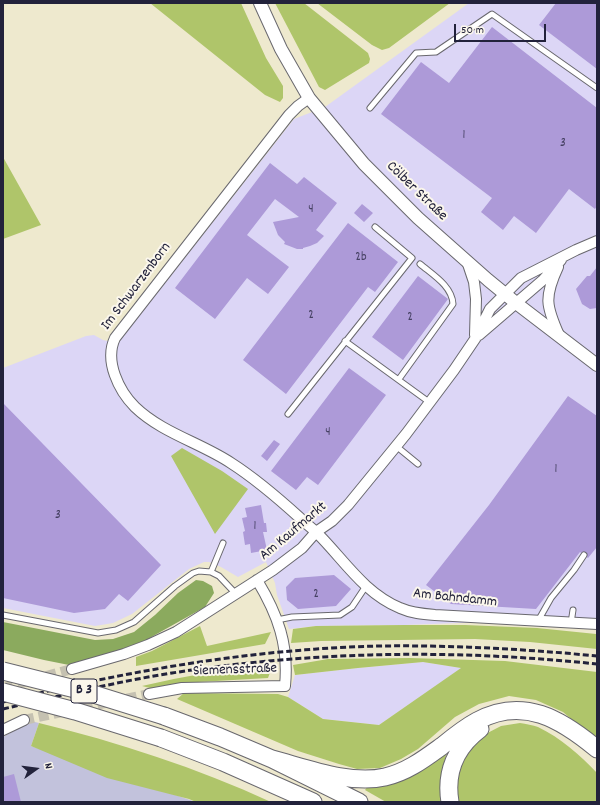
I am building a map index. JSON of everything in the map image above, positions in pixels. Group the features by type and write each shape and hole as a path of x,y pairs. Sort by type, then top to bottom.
{"highway":[{"name":"B 3","path":"3,671 87,692 164,716 220,737 272,759 359,802"},
{"name":"B 3","path":"3,692 75,711 161,738 223,762 314,802"},
{"path":"272,759 347,778 366,779 384,777 397,774 421,762 468,726 479,720 498,713 519,710 534,712 550,717 583,737 597,749"},
{"path":"450,802 448,783 450,772 458,752 477,731 491,723 502,720 524,718 535,720 555,727 578,741 597,760"}],"street":[{"name":"Cölber Straße","path":"260,3 281,49 309,98 364,164 418,218 466,261 516,303 597,365"},
{"name":"Im Schwarzenborn","path":"309,98 288,115 115,338 112,345 111,358 120,387 134,406 149,418 231,463 286,505 316,532"},
{"name":"Am Kaufmarkt","path":"72,669 148,646 176,632 257,580 302,548 316,532 332,521 348,505 396,446 475,339 490,309 521,278 597,241"},
{"path":"559,335 548,308 548,294 553,278 564,257"},
{"name":"Am Kaufmarkt","path":"475,339 543,280 564,257"},
{"path":"466,261 474,282 476,299 475,339"},
{"name":"Am Bahndamm","path":"316,532 366,586 386,601 400,608 416,613 448,616 597,624"},
{"name":"Siemensstraße","path":"150,694 182,688 285,686 287,667 285,644 277,620 257,580"},
{"path":"7,728 24,720"}],"lane":[{"path":"370,108 416,53 436,52 492,14 597,88"},
{"path":"288,414 412,258 375,227"},
{"path":"399,379 453,304 452,296 448,289 420,264"},
{"path":"345,341 429,402"},
{"path":"396,446 418,464"},
{"path":"211,572 223,543"},
{"path":"538,621 551,598 584,555"},
{"path":"3,615 98,633 116,630 134,622 175,586 193,573 199,571 211,572 219,576 236,594"},
{"path":"277,620 292,617 340,615 352,607 366,586"},
{"path":"570,623 573,610"}],"shaded area":[{"path":"469,3 597,3 597,618 404,625 316,626 289,629 277,595 275,583 266,562 238,577 221,567 209,562 204,562 189,569 132,614 113,623 95,626 3,608 3,368 86,336 94,335 103,340 118,343 294,119 325,107"},
{"path":"423,662 462,668 379,725 323,719 288,697 295,675"},
{"path":"31,721 39,723 31,746 196,802 3,802 3,737"}],"green space":[{"path":"150,3 241,3 266,58 283,86 283,98 280,102 265,95"},
{"path":"275,3 304,3 368,53 370,59 369,63 325,90 319,87"},
{"path":"317,3 450,3 389,48 382,50 372,45"},
{"path":"3,157 41,225 3,239"},
{"path":"182,448 222,471 248,489 215,534 171,456"},
{"path":"196,580 203,581 212,586 214,593 205,607 146,640 96,659 69,665 3,650 3,622 95,640 113,639 134,632 155,615 178,593"},
{"path":"465,625 537,628 596,634 597,649 530,642 475,639 321,641 291,643 293,629 316,626"},
{"path":"200,626 207,646 271,632 265,644 136,666 136,657 152,651"},
{"path":"410,658 505,661 597,672 597,741 563,712 536,700 509,696 479,704 455,717 418,749 401,759 380,768 357,769 298,751 177,699 184,693 278,694 288,697 323,719 379,725 461,668 423,662 295,675 293,665 328,659"},
{"path":"272,667 268,678 181,683 154,689 142,686 174,679 239,669"},
{"path":"39,723 128,747 215,778 271,802 196,802 107,778 31,746"},
{"path":"520,723 538,727 555,736 591,766 597,773 597,802 455,802 457,774 474,740 501,726"},
{"path":"447,752 441,773 441,802 386,802 365,790 368,786"}],"building":[{"path":"556,3 597,3 597,69 539,25"},
{"path":"492,27 597,108 597,206 595,209 569,189 536,233 514,216 503,230 481,212 492,198 381,114 421,62 449,83"},
{"path":"270,163 297,184 304,177 337,203 316,230 324,236 317,243 303,249 297,249 284,244 285,242 278,235 273,222 299,217 275,199 247,235 289,267 268,294 247,278 215,319 175,288"},
{"path":"362,204 373,213 364,222 354,213"},
{"path":"348,223 398,262 375,292 368,287 286,394 243,360"},
{"path":"597,267 597,308 590,309 582,304 576,289"},
{"path":"418,276 448,299 403,360 372,337"},
{"path":"349,368 386,395 318,485 307,477 296,490 271,471"},
{"path":"568,396 597,416 597,547 588,558 580,552 536,609 451,604 426,585 489,505"},
{"path":"3,403 161,565 128,601 119,594 105,609 74,613 3,598"},
{"path":"274,440 280,444 267,461 261,456"},
{"path":"261,505 264,523 266,523 267,532 263,532 267,550 251,553 250,544 245,545 243,532 245,531 242,518 247,517 245,508"},
{"path":"334,575 351,589 336,606 298,609 287,600 286,587 295,578"},
{"path":"14,774 21,802 3,802 3,777"}],"tunnel":[{"path":"3,688 72,669"},
{"path":"24,720 149,694"}],"railway":[{"path":"3,702 143,671 237,657 331,648 434,646 515,649 597,656"},
{"path":"3,709 172,673 278,660 437,654 544,659 597,664"}]}
